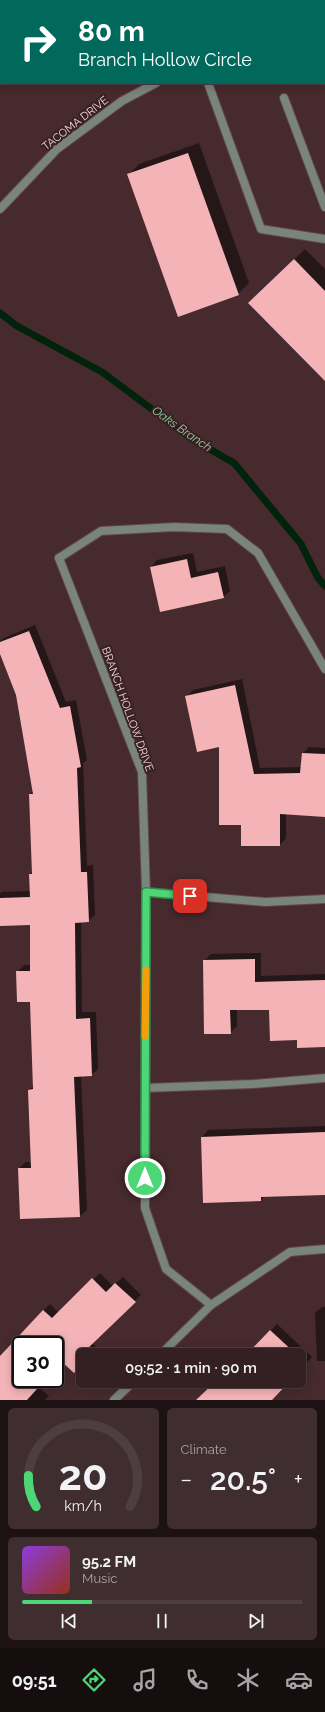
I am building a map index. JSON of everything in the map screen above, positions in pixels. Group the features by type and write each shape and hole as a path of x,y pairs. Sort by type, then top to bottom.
{"street":[{"name":"TACOMA DRIVE","path":"0,209 57,149 122,101 154,84"},
{"path":"208,84 261,229 325,239"},
{"path":"284,98 325,207"},
{"name":"BRANCH HOLLOW DRIVE","path":"211,1305 166,1269 145,1208 146,892 142,772 60,558 101,531 174,527 227,529 258,553 325,669"},
{"path":"146,892 265,902 325,900"},
{"path":"145,1088 254,1084 325,1078"},
{"path":"167,1348 211,1305 290,1252 325,1249"},
{"path":"114,1400 127,1388"}],"building":[{"path":"188,153 239,295 178,317 127,174"},
{"path":"294,259 325,291 325,381 248,303"},
{"path":"187,559 191,578 218,572 224,598 160,612 150,567"},
{"path":"29,631 60,708 70,706 81,767 77,768 81,872 87,872 89,922 75,923 76,1019 90,1018 92,1076 74,1077 80,1217 20,1219 18,1168 31,1168 28,1090 33,1089 30,1002 17,1002 16,971 30,971 30,925 0,926 0,898 30,897 29,874 32,874 29,794 33,794 16,695 0,654 0,642"},
{"path":"235,685 254,774 300,773 302,753 325,754 325,817 280,814 280,846 241,846 241,825 219,825 219,747 197,752 185,696"},
{"path":"255,959 255,982 325,980 325,1047 297,1048 297,1040 270,1041 269,1010 230,1010 231,1034 204,1034 203,960"},
{"path":"325,1132 325,1195 261,1197 261,1201 203,1203 201,1137"},
{"path":"92,1278 106,1292 115,1283 136,1302 88,1348 76,1348 76,1371 74,1373 64,1364 64,1336 19,1336 43,1310 52,1318"},
{"path":"270,1330 289,1348 253,1348"},
{"path":"12,1343 12,1388 38,1388 27,1400 0,1400 0,1356"},
{"path":"209,1388 283,1388 272,1400 196,1400"}],"waterway":[{"name":"Oaks Branch","path":"0,313 17,326 102,372 192,439 234,463 301,544 318,578 325,586"}],"slow traffic":[{"path":"145,1036 146,970"}],"route":[{"path":"145,1178 146,892 190,896"}]}
